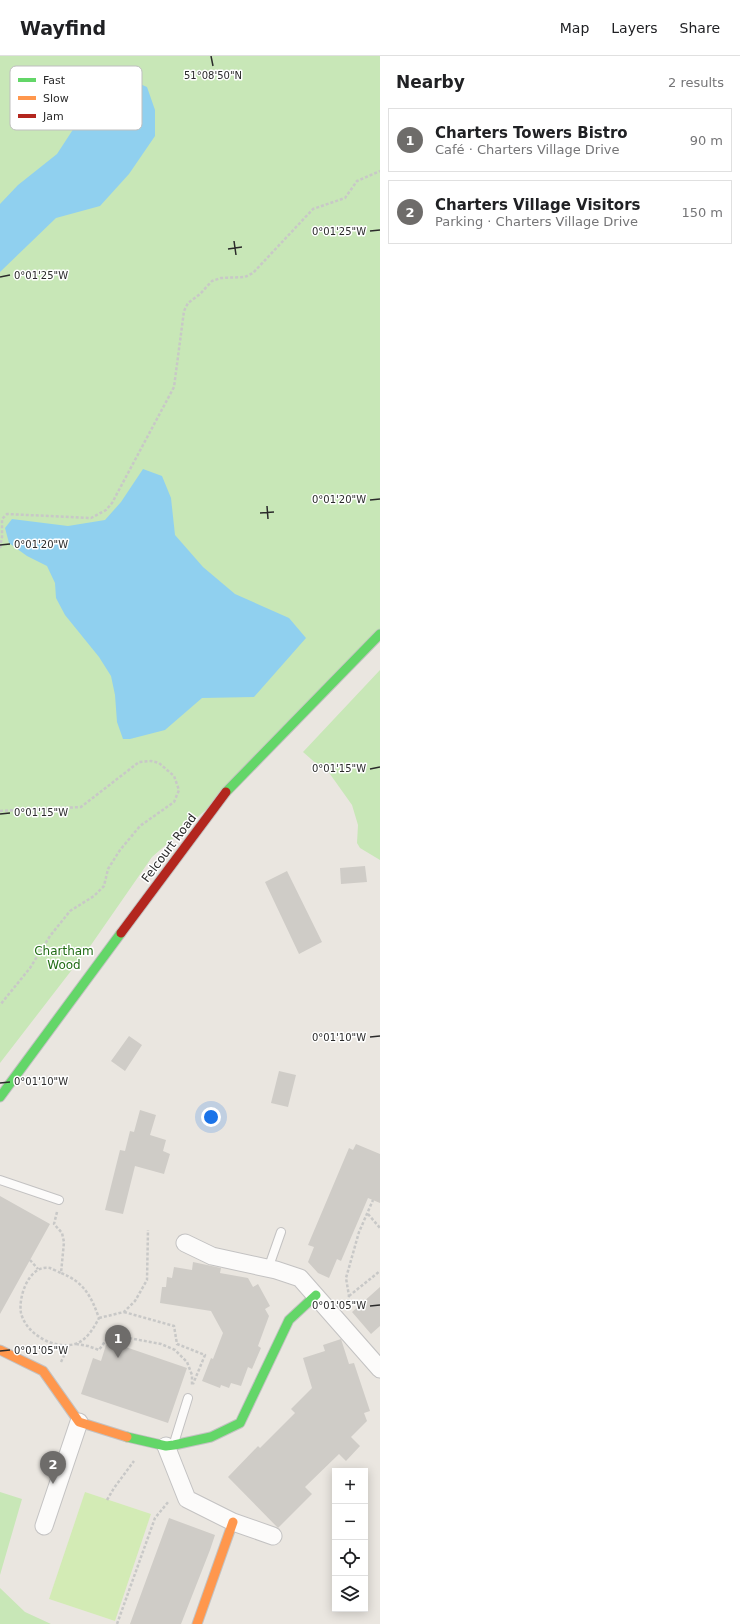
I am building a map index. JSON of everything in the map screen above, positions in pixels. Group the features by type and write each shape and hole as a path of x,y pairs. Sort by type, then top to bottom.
{"street":[{"name":"Felcourt Road","path":"0,1097 224,794 380,634"},
{"path":"185,1242 212,1256 300,1278 380,1369"},
{"path":"0,1350 43,1371 79,1422 139,1441 170,1445 211,1437 240,1423 289,1320 316,1295"},
{"path":"44,1526 79,1422"},
{"path":"170,1445 187,1499 233,1522 273,1536"},
{"path":"197,1624 233,1522"}],"lane":[{"path":"0,1180 59,1200"},
{"path":"268,1269 281,1232"},
{"path":"170,1445 188,1398"}],"path":[{"path":"0,548 2,537 2,519 7,514 90,518 106,510 112,503 174,387 184,311 188,303 200,294 212,281 221,278 245,277 253,273 313,209 345,198 357,181 380,171"},
{"path":"0,811 81,807 139,762 151,761 159,763 174,776 179,790 174,802 140,826 120,850 108,869 104,886 94,896 70,911 50,936 30,968 0,1005"},
{"path":"59,1200 54,1224 62,1233 64,1242 61,1273"},
{"path":"335,1318 347,1307 349,1296 346,1278 359,1232 373,1200"},
{"path":"368,1214 380,1228"},
{"path":"124,1312 135,1301 147,1280 148,1230"},
{"path":"30,1260 38,1269"},
{"path":"75,1344 92,1332 99,1318 92,1299 85,1288 61,1273 50,1268 38,1269 29,1277 23,1292 21,1313 29,1329 45,1340 60,1345 75,1344 88,1346 99,1350 106,1340 118,1336 161,1344 175,1350 186,1362 192,1375 192,1385"},
{"path":"349,1296 380,1271"},
{"path":"99,1318 124,1312 174,1326 177,1344 205,1355 188,1398"},
{"path":"107,1500 114,1488 134,1462 139,1441"},
{"path":"117,1624 155,1518 167,1502 184,1493"}],"green space":[{"name":"Chartham Wood","path":"0,56 380,56 380,634 224,794 152,857 91,945 0,1063"},
{"path":"380,670 380,860 360,848 357,843 358,825 352,805 322,763 319,766 303,752"},
{"path":"0,1492 22,1499 0,1575"},
{"path":"85,1492 151,1514 115,1621 49,1599"},
{"path":"0,1588 25,1612 51,1624 0,1624"}],"water":[{"path":"142,85 147,87 155,110 155,136 129,174 100,206 56,218 0,272 0,204 18,185 57,154 73,130 142,130"},
{"path":"143,469 162,476 171,498 175,535 203,567 235,594 289,618 306,638 254,697 202,698 165,730 130,739 123,739 117,722 115,695 111,676 99,657 65,615 56,598 55,583 47,566 27,556 9,543 5,528 12,519 68,526 105,520 121,502"}],"building":[{"path":"365,866 367,882 341,884 340,868"},
{"path":"287,871 322,942 299,954 265,882"},
{"path":"129,1036 142,1045 125,1071 111,1061"},
{"path":"279,1071 296,1075 288,1107 271,1103"},
{"path":"140,1110 156,1115 150,1135 166,1140 163,1151 170,1154 164,1174 135,1166 123,1214 105,1210 120,1150 125,1151 130,1131 134,1132"},
{"path":"356,1144 380,1154 380,1203 368,1198 341,1261 337,1259 329,1278 318,1273 308,1262 314,1247 308,1245 349,1148 353,1150"},
{"path":"0,1196 50,1224 0,1314"},
{"path":"193,1262 221,1268 220,1273 248,1278 253,1287 258,1284 270,1306 265,1309 269,1316 258,1346 261,1348 252,1369 248,1367 241,1386 231,1383 229,1388 221,1385 220,1388 202,1381 211,1358 213,1359 223,1333 211,1311 160,1303 162,1287 166,1287 167,1277 172,1278 174,1267 192,1270"},
{"path":"380,1287 380,1326 371,1334 352,1312"},
{"path":"341,1339 349,1364 354,1363 370,1411 364,1413 367,1421 351,1437 360,1446 346,1461 339,1454 305,1487 312,1494 278,1528 228,1477 258,1446 260,1448 295,1413 291,1409 312,1388 303,1358 325,1351 323,1345"},
{"path":"111,1342 187,1368 168,1423 81,1394 93,1358 101,1361 106,1345"},
{"path":"169,1518 215,1535 210,1550 181,1624 130,1624"}],"traffic: fast":[{"path":"226,792 380,634"},
{"path":"0,1097 121,933"},
{"path":"127,1437 166,1446 211,1437 240,1423 289,1320 316,1295"}],"traffic: slow":[{"path":"0,1350 43,1371 79,1422 127,1437"},
{"path":"197,1624 233,1522"}],"traffic: jam":[{"path":"121,933 226,792"}],"place":[{"name":"Charters Towers Bistro","path":"118,1358"},
{"name":"Charters Village Visitors","path":"53,1484"}]}
